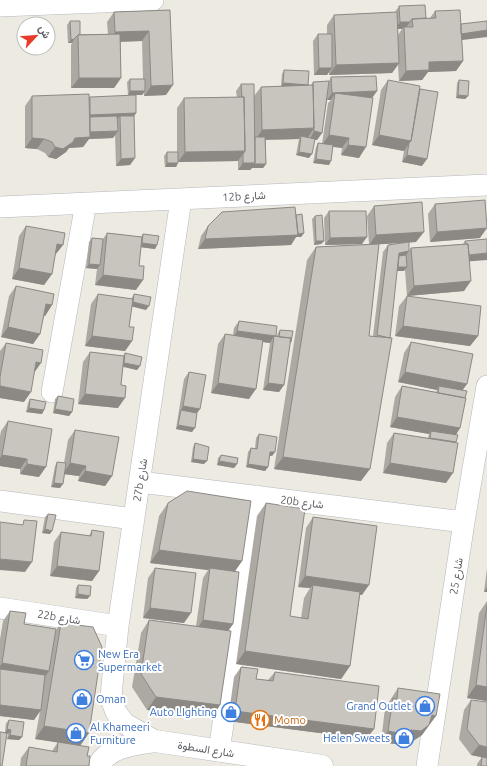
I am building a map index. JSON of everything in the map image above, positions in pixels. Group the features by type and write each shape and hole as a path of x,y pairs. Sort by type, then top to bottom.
{"main road":[{"name":"شارع السطوة","path":"98,766 113,751 129,744 155,741 322,766"}],"street":[{"path":"0,6 152,0"},
{"name":"12b شارع","path":"0,207 487,185"},
{"name":"27b شارع","path":"155,741 124,723 116,712 111,699 118,626 181,199"},
{"path":"52,392 86,203"},
{"name":"شارع 25","path":"427,766 464,522 487,386"},
{"name":"20b شارع","path":"140,482 464,522"},
{"path":"219,751 257,496"},
{"path":"0,501 133,519"},
{"name":"22b شارع","path":"0,608 118,626"}],"building":[{"path":"425,5 426,18 412,19 410,22 400,22 399,6"},
{"path":"170,10 173,85 151,86 149,31 115,32 114,12"},
{"path":"460,10 463,61 429,62 429,70 406,71 404,27 413,27 412,19 436,18 435,11"},
{"path":"397,12 399,63 336,65 334,15"},
{"path":"70,21 80,21 80,34 71,40"},
{"path":"487,21 487,30 461,34 461,24"},
{"path":"120,34 121,78 79,78 78,35"},
{"path":"318,34 332,34 332,68 319,68"},
{"path":"284,70 309,71 308,85 283,83"},
{"path":"376,76 377,91 332,93 331,77"},
{"path":"130,79 145,79 145,91 130,91"},
{"path":"388,80 420,86 411,141 379,135"},
{"path":"459,80 469,81 468,96 458,95"},
{"path":"329,81 322,133 314,131 313,82"},
{"path":"241,84 254,84 255,163 243,163 243,154 245,151 244,97 242,97"},
{"path":"313,85 314,128 262,130 261,87"},
{"path":"420,89 438,92 427,159 407,155 409,143 411,141"},
{"path":"335,93 373,98 366,147 348,145 349,138 329,135"},
{"path":"89,94 90,137 75,138 73,142 63,149 55,147 52,142 44,139 32,138 32,96"},
{"path":"136,95 136,113 90,115 90,97"},
{"path":"244,97 245,151 185,152 184,98"},
{"path":"117,116 118,131 90,132 90,117"},
{"path":"120,116 134,116 135,158 121,159"},
{"path":"301,136 315,139 312,154 299,152"},
{"path":"255,137 265,137 266,164 254,164"},
{"path":"318,143 333,145 331,161 316,159"},
{"path":"167,152 178,152 178,163 167,163"},
{"path":"485,200 487,228 437,232 435,204"},
{"path":"422,202 424,232 376,235 374,206"},
{"path":"295,207 298,235 205,239 208,226 222,212"},
{"path":"329,211 366,211 367,237 330,238"},
{"path":"302,214 304,233 298,234 296,215"},
{"path":"322,215 324,241 316,241 315,216"},
{"path":"26,226 65,233 63,245 57,244 52,274 19,268"},
{"path":"107,233 142,237 139,266 144,266 143,280 103,275"},
{"path":"143,234 159,236 157,245 142,243"},
{"path":"92,238 103,239 100,265 89,264"},
{"path":"487,239 487,253 469,255 468,244 466,244 465,241"},
{"path":"409,242 409,251 399,253 390,338 377,335 388,245"},
{"path":"379,244 369,336 392,338 370,469 283,457 316,247"},
{"path":"468,244 471,281 414,286 411,248"},
{"path":"406,255 407,267 398,267 399,256"},
{"path":"16,286 54,294 52,305 46,304 40,334 8,327"},
{"path":"98,294 133,299 129,327 134,327 132,341 92,336"},
{"path":"134,294 151,297 149,306 133,302"},
{"path":"407,296 481,306 478,336 403,326"},
{"path":"239,321 277,326 276,336 237,331"},
{"path":"280,330 293,331 291,342 291,338 279,337"},
{"path":"225,334 263,340 256,389 218,383"},
{"path":"274,336 291,338 284,385 268,383"},
{"path":"411,342 473,354 467,384 405,372"},
{"path":"6,343 43,350 41,363 36,362 31,392 0,386 0,377"},
{"path":"90,352 124,356 121,385 126,386 125,398 85,394"},
{"path":"125,353 142,357 140,366 124,363"},
{"path":"189,372 206,375 200,409 183,406"},
{"path":"402,386 466,398 460,428 397,417"},
{"path":"439,386 467,391 465,398 438,393"},
{"path":"58,396 74,399 72,412 55,409"},
{"path":"30,399 46,402 44,410 29,408"},
{"path":"181,410 197,413 195,428 178,425"},
{"path":"8,421 52,429 46,467 27,464 27,459 2,455"},
{"path":"75,430 119,437 112,476 85,471 86,466 70,463"},
{"path":"431,431 458,435 456,442 430,438"},
{"path":"394,433 458,443 453,473 390,463"},
{"path":"259,434 277,437 275,452 270,452 268,467 248,464 251,448 257,449"},
{"path":"195,443 209,447 207,461 193,459"},
{"path":"221,455 238,458 237,464 219,461"},
{"path":"57,462 66,463 63,484 54,483"},
{"path":"187,491 251,501 242,561 159,550 168,503"},
{"path":"266,503 305,509 290,616 308,619 313,585 360,592 350,666 245,651"},
{"path":"48,514 56,515 52,531 45,529"},
{"path":"313,517 377,526 369,585 305,576"},
{"path":"24,520 37,521 32,562 0,559 0,522 23,525"},
{"path":"92,530 104,532 99,571 57,566 61,532 91,536"},
{"path":"155,568 196,573 191,613 150,608"},
{"path":"210,568 239,572 233,624 203,620"},
{"path":"78,585 91,586 90,596 78,594"},
{"path":"487,605 487,687 476,685"},
{"path":"10,611 26,613 24,624 56,629 49,671 2,663"},
{"path":"149,620 231,631 220,705 156,697 141,674"},
{"path":"61,623 93,627 102,647 89,733 44,726"},
{"path":"241,667 258,669 256,679 273,681 275,672 379,686 374,729 235,711"},
{"path":"0,669 45,675 41,710 0,705"},
{"path":"398,688 440,694 436,716 432,715 429,725 421,731 411,730 409,735 388,731 393,698 397,699"},
{"path":"471,700 487,702 487,747 479,745 467,729"},
{"path":"9,720 24,722 22,737 10,735 11,730 7,729"},
{"path":"0,732 7,733 2,766 0,766"},
{"path":"58,742 89,747 87,756 90,756 89,766 26,766 29,747 57,752"},
{"path":"482,757 487,758 487,766 481,766"}],"place":[{"name":"New Era Supermarket","path":"84,660"},
{"name":"Oman","path":"82,699"},
{"name":"Grand Outlet","path":"425,706"},
{"name":"Auto LIghting","path":"231,712"},
{"name":"Momo","path":"260,720"},
{"name":"Al Khameeri Furniture","path":"76,733"},
{"name":"Helen Sweets","path":"404,738"}]}
